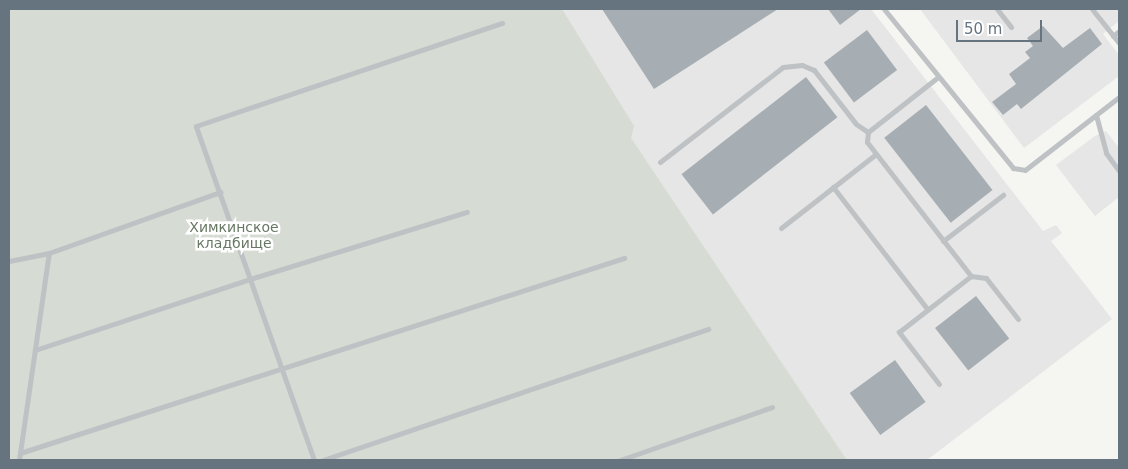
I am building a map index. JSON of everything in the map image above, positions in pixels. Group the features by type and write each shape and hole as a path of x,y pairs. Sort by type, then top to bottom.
{"lane":[{"path":"884,9 938,78 1013,168 1025,170 1119,97"},
{"path":"997,9 1011,27"},
{"path":"1092,9 1119,43"},
{"path":"314,460 196,126 502,23"},
{"path":"1113,36 1119,31"},
{"path":"660,162 783,67 802,65 814,70 856,124 868,132"},
{"path":"938,78 868,132 867,142 971,276 986,278 1018,319"},
{"path":"1096,115 1106,153 1119,171"},
{"path":"781,228 876,154"},
{"path":"833,187 928,310"},
{"path":"9,261 49,253 220,192"},
{"path":"943,241 1003,195"},
{"path":"35,350 250,279 467,212"},
{"path":"19,460 49,253"},
{"path":"20,453 282,370 624,258"},
{"path":"939,384 899,332 971,276"},
{"path":"324,460 708,329"},
{"path":"620,460 772,407"}],"shaded area":[{"path":"544,9 871,9 1043,231 1056,225 1062,233 1051,241 1112,319 927,460 847,460"},
{"path":"920,9 1119,9 1119,21 1103,34 1119,55 1119,76 1024,148"},
{"path":"1106,131 1119,148 1119,197 1095,216 1056,165 1095,136"}],"green space":[{"name":"Химкинское кладбище","path":"9,9 562,9 634,126 631,138 847,460 9,460"}],"building":[{"path":"602,9 778,9 654,89"},
{"path":"828,9 861,9 840,25"},
{"path":"1043,26 1063,48 1090,28 1102,44 1021,109 1017,104 1003,115 992,102 1016,84 1009,74 1030,58 1025,52 1033,46 1027,38"},
{"path":"867,30 897,70 854,102 824,62"},
{"path":"806,77 837,117 713,214 681,174"},
{"path":"926,105 992,190 951,223 884,138"},
{"path":"976,296 1009,339 968,371 935,328"},
{"path":"895,360 926,402 880,435 850,393"}]}
